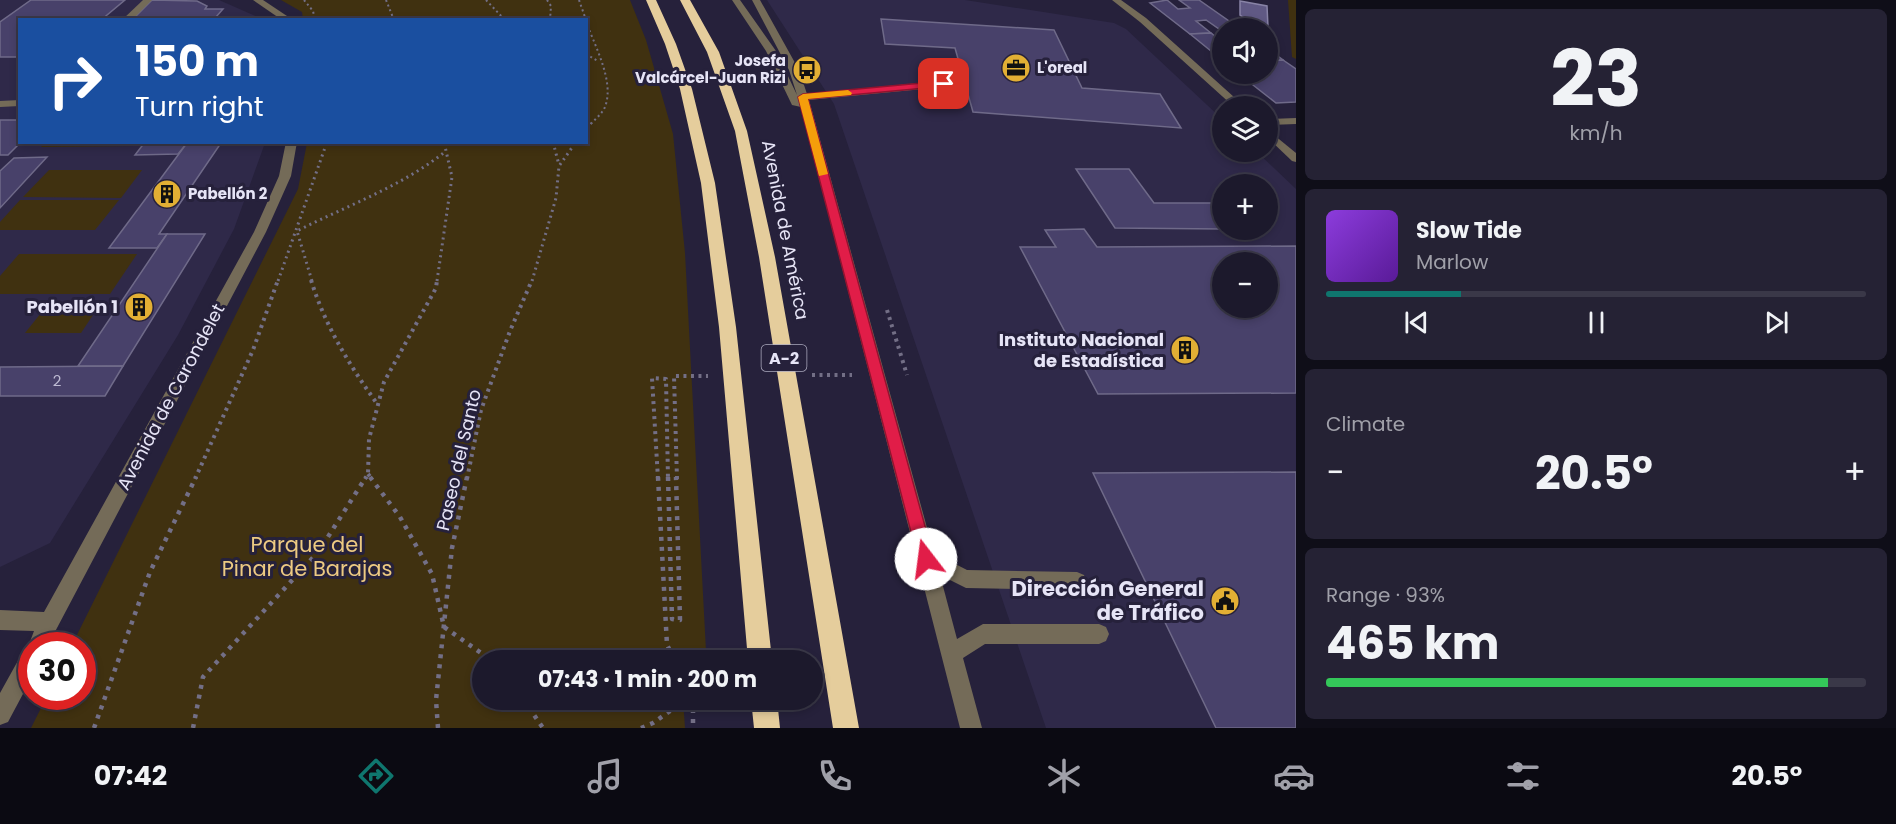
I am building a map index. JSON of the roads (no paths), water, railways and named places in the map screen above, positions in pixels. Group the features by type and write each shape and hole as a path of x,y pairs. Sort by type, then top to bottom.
{"highway":[{"path":"651,0 670,39 697,132 720,254 759,650"},
{"name":"Avenida de América","path":"685,0 713,52 741,131 767,257 846,728"},
{"path":"765,710 767,728"}],"street":[{"path":"128,18 148,0"},
{"path":"257,0 286,18"},
{"path":"736,0 771,51 812,134"},
{"path":"756,0 794,70 803,97 971,728"},
{"path":"1116,0 1143,20 1228,96"},
{"path":"803,97 944,84 949,70"},
{"path":"0,104 18,103"},
{"path":"1278,122 1296,121"},
{"path":"1278,142 1296,159"},
{"name":"Avenida de Carondelet","path":"44,632 260,232 285,176 292,144"},
{"path":"926,559 966,579 1077,581"},
{"path":"0,620 49,622"},
{"path":"951,654 983,634 1099,634"},
{"path":"0,714 18,681"}],"place":[{"name":"L'oreal","path":"1016,68"},
{"name":"Josefa Valcárcel-Juan Rizi","path":"807,70"},
{"name":"Pabellón 2","path":"167,194"},
{"name":"Pabellón 1","path":"139,307"},
{"name":"Instituto Nacional de Estadística","path":"1185,350"},
{"name":"Dirección General de Tráfico","path":"1225,601"}],"park label":[{"name":"Parque del Pinar de Barajas","path":"307,557"}]}
